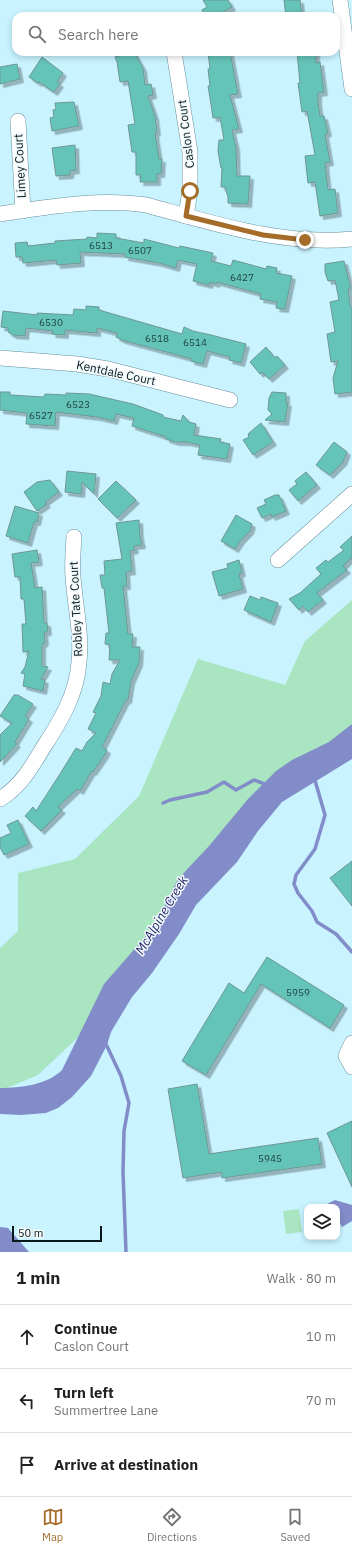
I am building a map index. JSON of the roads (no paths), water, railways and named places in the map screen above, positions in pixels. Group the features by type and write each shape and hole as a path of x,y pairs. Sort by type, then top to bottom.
{"street":[{"path":"340,0 352,89"},
{"name":"Caslon Court","path":"175,56 190,152 190,191 186,216"},
{"name":"Limey Court","path":"18,121 23,211"},
{"path":"0,214 85,203 130,203 146,205 263,235 313,240 352,239"},
{"name":"Kentdale Court","path":"0,358 108,368 230,400"},
{"path":"278,560 352,494"},
{"name":"Robley Tate Court","path":"0,799 20,783 57,727 71,699 79,662 80,642 73,577 74,537"},
{"path":"352,1043 346,1056 352,1067"}],"water":[{"path":"352,724 352,759 282,802 258,831 237,862 196,905 179,934 152,973 132,997 111,1032 107,1045 91,1076 72,1097 58,1108 46,1113 21,1115 0,1114 0,1088 33,1085 49,1079 62,1070 104,984 152,929 163,913 166,902 178,879 209,846 248,799 276,771 292,760 329,742"},
{"path":"335,1200 352,1205 352,1221 342,1227 340,1224 340,1204 327,1204"},
{"path":"0,1227 8,1228 29,1252 0,1252"}],"waterway":[{"path":"314,777 325,815 315,849 296,875 294,884 298,893 312,911 317,922 336,934 352,952"},
{"path":"163,803 170,800 207,792 224,782 236,790 254,780 267,785"},
{"path":"105,1042 121,1076 129,1103 124,1131 123,1172 126,1252"}],"water label":[{"name":"McAlpine Creek","path":"161,915"}]}
